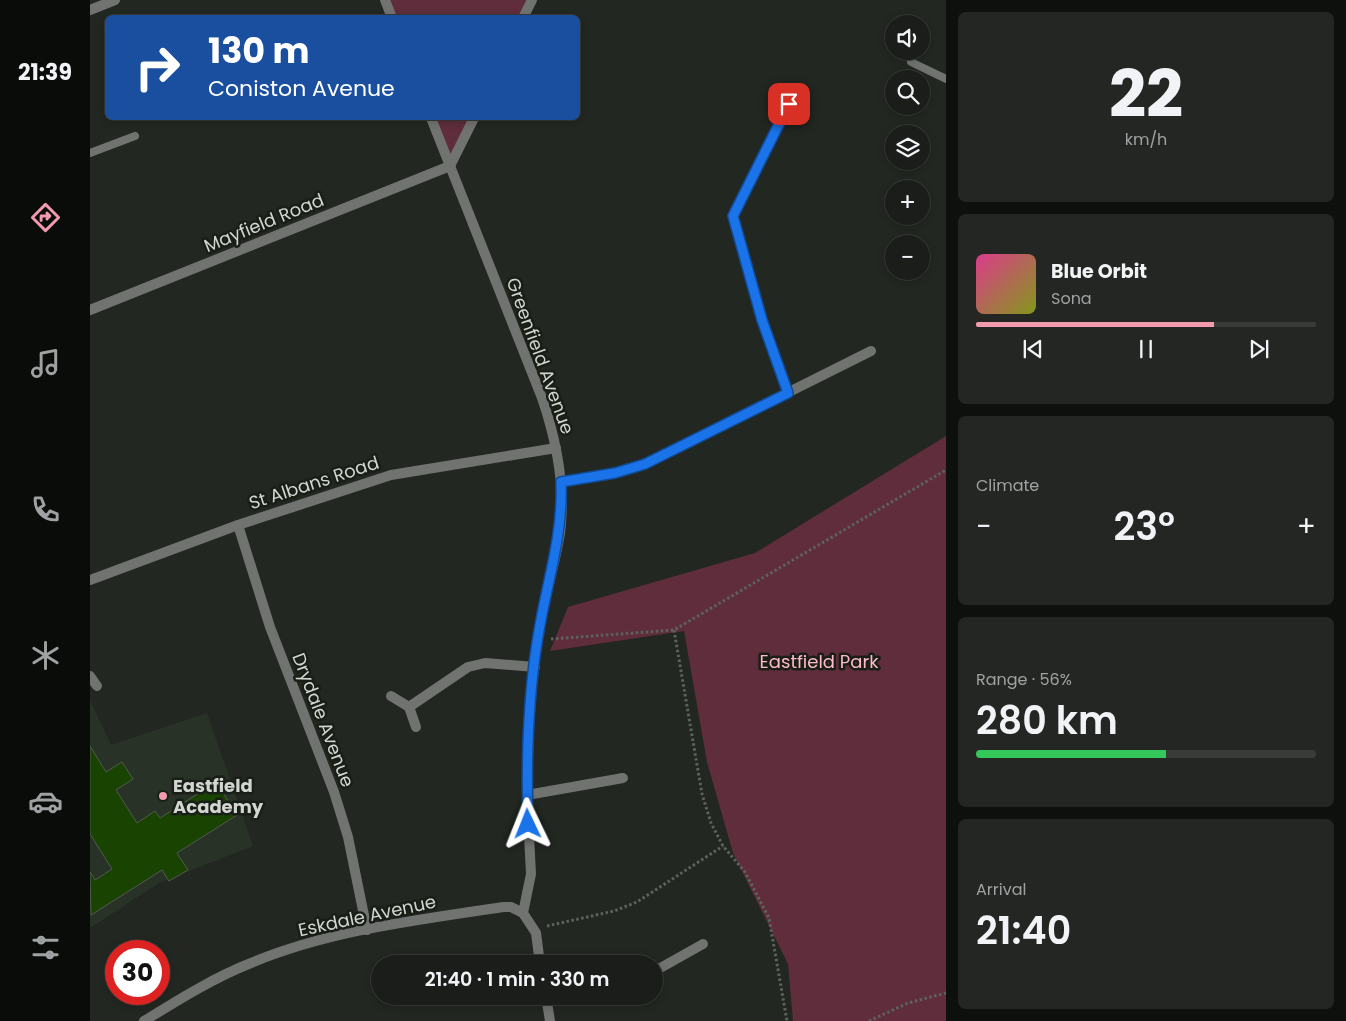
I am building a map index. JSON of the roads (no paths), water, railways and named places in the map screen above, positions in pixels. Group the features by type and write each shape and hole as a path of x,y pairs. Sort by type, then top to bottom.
{"street":[{"path":"90,10 114,0"},
{"path":"385,0 391,15"},
{"path":"524,15 532,0"},
{"path":"788,393 762,320 733,216 797,88"},
{"name":"Greenfield Avenue","path":"432,120 552,426 561,482 560,532 538,640 535,667 528,748 528,824"},
{"path":"450,166 473,120"},
{"name":"Mayfield Road","path":"90,310 450,166"},
{"path":"561,482 615,473 645,464 871,351"},
{"name":"St Albans Road","path":"90,580 238,525 392,474 556,448"},
{"name":"Drydale Avenue","path":"238,525 270,627 334,792 348,837 367,930"},
{"path":"409,707 468,667 485,662 535,667"},
{"path":"90,676 97,686"},
{"path":"391,696 409,707 416,727"},
{"path":"527,795 623,778"},
{"path":"529,836 529,893 523,913 534,928 538,955"},
{"name":"Eskdale Avenue","path":"144,1021 222,976 251,962 332,937 503,907 511,907 523,913"},
{"path":"663,966 702,944"},
{"path":"547,1005 550,1021"}],"lane":[{"path":"911,62 946,79"},
{"path":"90,154 135,136"}],"place":[{"name":"Eastfield Academy","path":"163,796"}],"park label":[{"name":"Eastfield Park","path":"819,662"}]}
